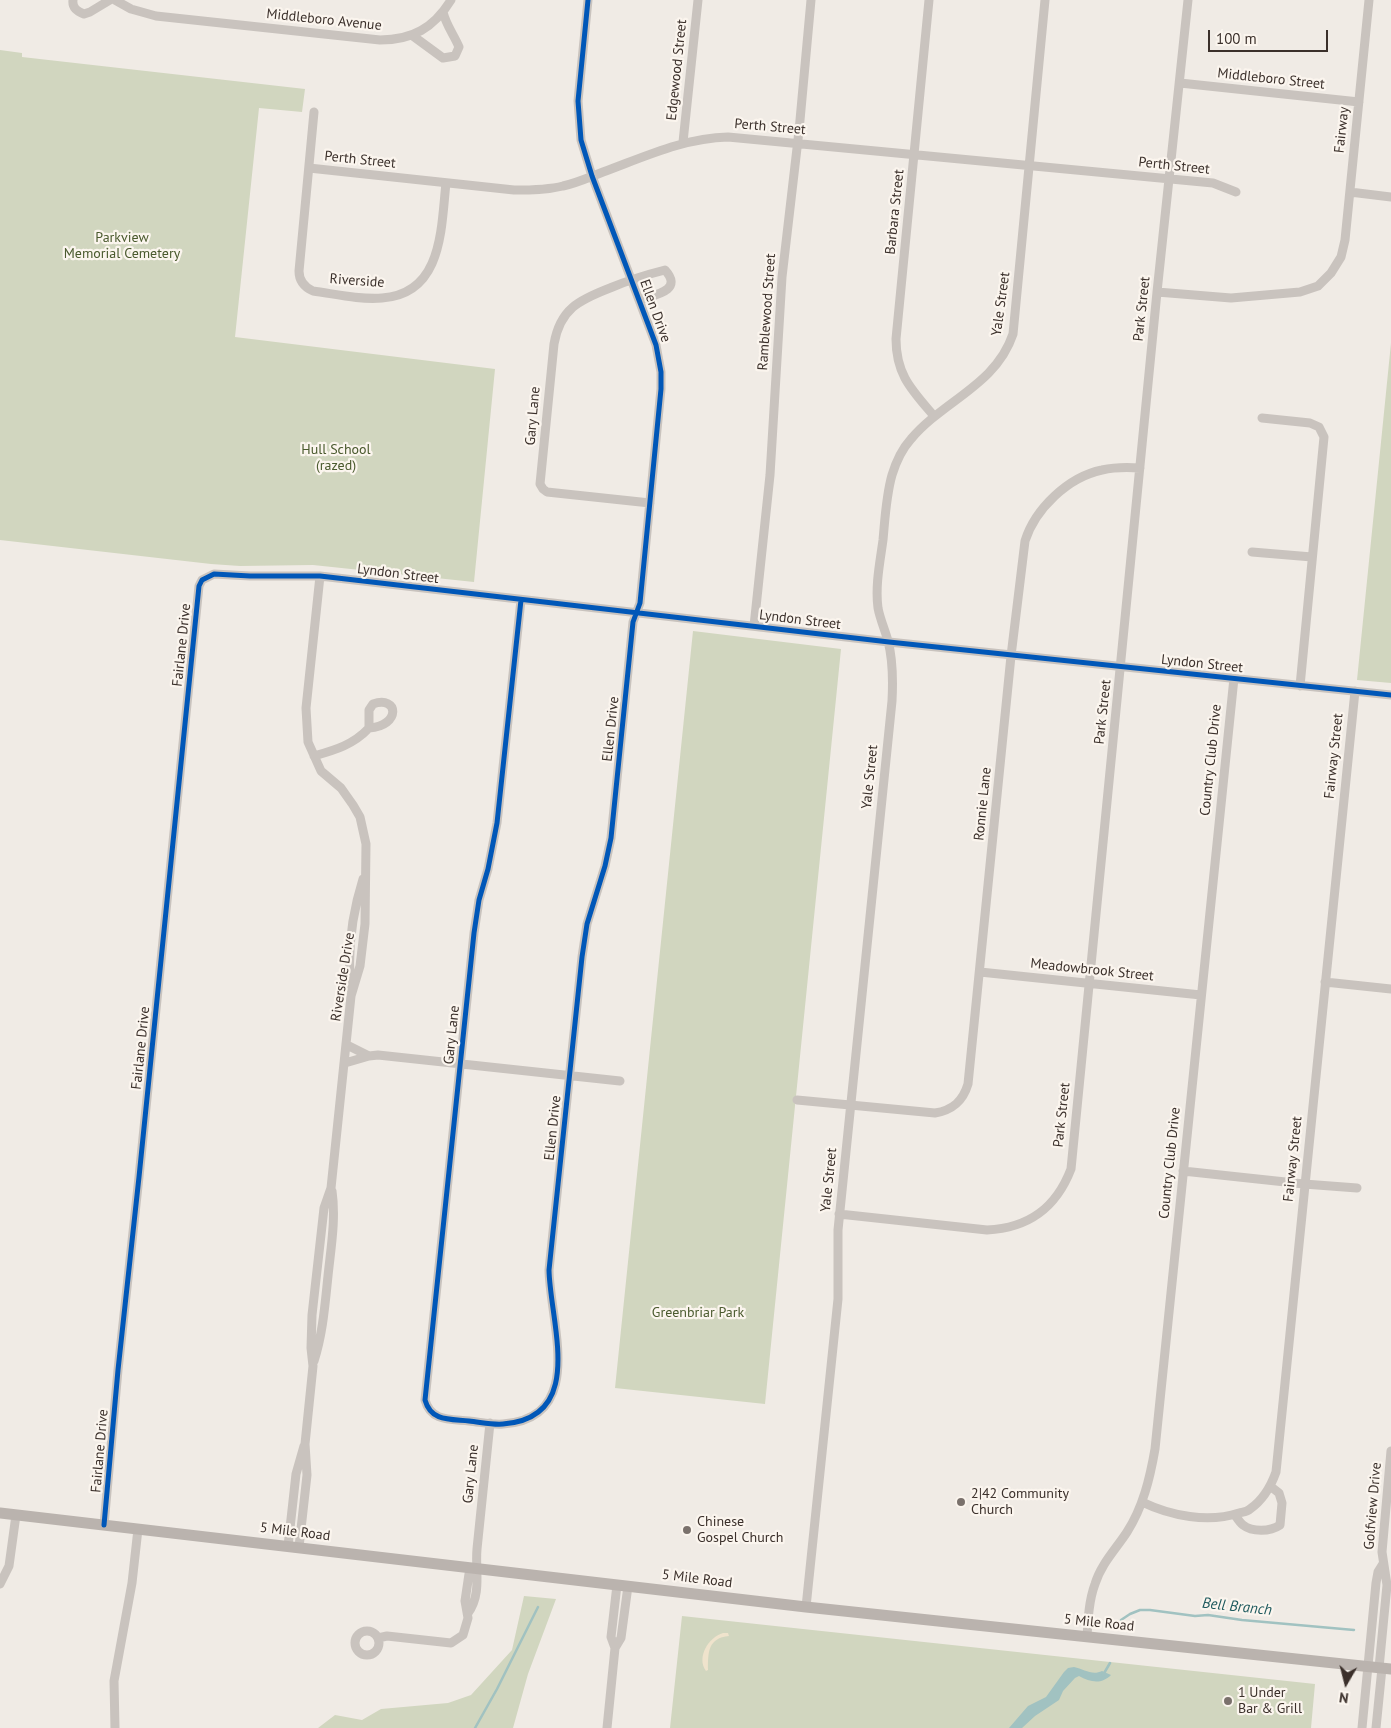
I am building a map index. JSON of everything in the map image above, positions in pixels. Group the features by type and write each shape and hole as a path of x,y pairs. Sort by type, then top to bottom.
{"main road":[{"name":"5 Mile Road","path":"0,1513 806,1607 1380,1668"}],"street":[{"path":"73,0 75,9 84,14 110,0"},
{"name":"Middleboro Avenue","path":"115,0 131,9 156,16 380,40 413,36 431,24 442,12"},
{"path":"413,36 443,58 454,56 459,47 442,12 451,0"},
{"name":"Ellen Drive","path":"490,1423 502,1424 529,1419 548,1404 556,1386 558,1351 551,1298 550,1270 570,1076 585,936 611,838 633,622 640,604 661,389 661,372 656,345 583,148 578,121 578,101 588,0"},
{"name":"Edgewood Street","path":"683,142 698,0"},
{"name":"Ramblewood Street","path":"754,626 770,475 781,287 798,143 811,0"},
{"name":"Barbara Street","path":"930,0 896,350 904,379 934,416"},
{"name":"Yale Street","path":"806,1607 838,1299 839,1214 892,702 893,676 888,642 880,619 877,591 889,485 905,447 934,416 985,378 1001,360 1010,342 1015,322 1045,0"},
{"name":"Park Street","path":"839,1214 987,1230 1010,1227 1030,1219 1048,1206 1061,1190 1071,1169 1188,0"},
{"name":"Fairway","path":"1158,292 1231,298 1300,292 1318,286 1331,273 1338,262 1345,240 1369,0"},
{"name":"Middleboro Street","path":"1180,83 1359,102"},
{"path":"308,168 314,112"},
{"name":"Perth Street","path":"308,168 514,190 533,190 565,186 683,142 704,138 728,137 1213,183 1236,192"},
{"name":"Riverside","path":"308,168 299,271 301,280 306,287 313,291 365,298 383,298 400,294 416,285 428,272 439,248 446,183"},
{"path":"1350,192 1391,197"},
{"name":"Ellen Drive","path":"631,278 665,270 670,277 671,283 665,292 639,300"},
{"name":"Gary Lane","path":"631,278 580,301 568,312 559,326 554,344 540,484 547,492 650,503"},
{"path":"1262,418 1310,422 1319,427 1323,433 1300,686"},
{"name":"Ronnie Lane","path":"850,1105 935,1113 950,1109 964,1097 968,1084 1011,656 1023,549 1027,534 1037,516 1055,496 1089,474 1114,467 1140,468"},
{"path":"1252,552 1312,557"},
{"name":"Lyndon Street","path":"207,577 214,574 320,576 1011,656 1391,695"},
{"name":"Riverside Drive","path":"294,1547 296,1474 305,1444 312,1366 312,1315 324,1208 331,1188 351,996 360,966 366,901 366,844 360,817 341,788 321,770 308,742 306,720 320,576"},
{"name":"Fairlane Drive","path":"104,1525 118,1370 199,586 202,580 207,577"},
{"name":"Gary Lane","path":"378,1638 387,1636 451,1643 463,1635 468,1612 465,1602 469,1574 475,1568 490,1423 439,1418 430,1411 425,1400 474,933 479,900 488,869 497,823 520,600"},
{"name":"Country Club Drive","path":"1087,1637 1091,1596 1098,1576 1128,1531 1142,1502 1155,1449 1234,678"},
{"name":"Fairway Street","path":"1142,1502 1160,1509 1203,1518 1222,1518 1248,1511 1261,1500 1276,1472 1355,691"},
{"path":"314,756 348,745 361,737 369,728"},
{"name":"Meadowbrook Street","path":"980,972 1201,995"},
{"path":"1325,982 1391,989"},
{"path":"347,1045 369,1056"},
{"path":"345,1063 378,1055 620,1080"},
{"path":"797,1100 850,1105"},
{"path":"1183,1171 1357,1188"},
{"name":"Golfview Drive","path":"1380,1668 1376,1583 1386,1550 1391,1451"},
{"path":"1235,1515 1242,1525 1252,1529 1262,1530 1280,1525 1282,1502 1279,1493 1270,1486"},
{"path":"0,1584 9,1566 16,1515"},
{"path":"115,1728 114,1681 132,1584 138,1529"},
{"path":"607,1728 615,1648 611,1637 622,1586"},
{"path":"1362,1728 1380,1668"},
{"path":"1376,1728 1380,1668"}],"green space":[{"path":"0,50 22,53 22,57 305,89 302,112 259,108 235,337 495,369 474,582 313,565 240,566 211,564 0,540"},
{"path":"1391,343 1391,683 1357,680"},
{"name":"Greenbriar Park","path":"693,631 841,649 765,1404 615,1388"},
{"path":"524,1596 556,1599 528,1674 513,1728 318,1728 335,1715 362,1720 381,1709 448,1703 471,1695 512,1650"},
{"path":"682,1616 1315,1684 1311,1728 670,1728"}],"sand":[{"path":"723,1633 728,1633 729,1636 722,1637 713,1643 708,1657 708,1670 706,1671 703,1666 703,1654 709,1643"}],"water":[{"path":"1074,1667 1091,1672 1102,1671 1111,1675 1099,1681 1087,1680 1079,1676 1075,1678 1063,1691 1059,1700 1035,1716 1022,1728 1009,1728 1028,1706 1046,1697 1068,1668"}],"waterway":[{"path":"475,1728 497,1689 538,1607"},
{"name":"Bell Branch","path":"1121,1620 1140,1610 1150,1610 1195,1616 1208,1615 1354,1630"},
{"name":"Bell Branch","path":"1103,1675 1110,1663"}],"cycle path":[{"path":"521,600 497,823 488,869 479,900 474,933 425,1400 432,1412 442,1418 495,1424 529,1418 546,1405 555,1387 558,1365 557,1340 549,1270 582,957 587,924 605,866 611,838 633,622 640,603 661,389 661,372 656,345 592,176 581,140 578,101 588,0"},
{"path":"104,1525 118,1370 199,586 202,580 214,574 320,576 889,642 1391,695"}],"place":[{"name":"2|42 Community Church","path":"961,1502"},
{"name":"Chinese Gospel Church","path":"687,1530"},
{"name":"1 Under Bar & Grill","path":"1228,1701"}],"park label":[{"name":"Parkview Memorial Cemetery","path":"122,246"},
{"name":"Hull School (razed)","path":"336,458"}]}
